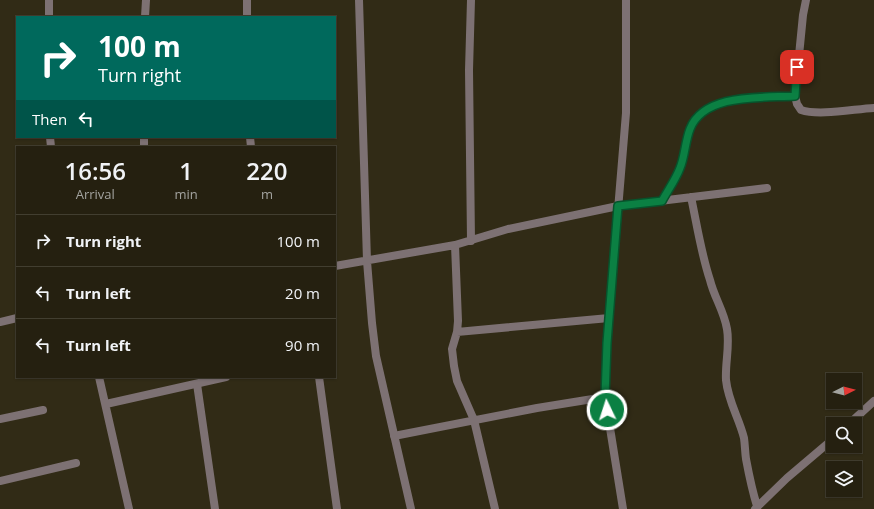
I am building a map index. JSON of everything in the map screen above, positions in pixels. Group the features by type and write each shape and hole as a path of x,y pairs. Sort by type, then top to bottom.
{"street":[{"path":"48,16 49,0"},
{"path":"145,16 146,0"},
{"path":"247,0 247,16"},
{"path":"359,0 367,260 376,356 411,509"},
{"path":"471,0 469,77 471,241"},
{"path":"623,509 605,397 609,318 626,113 626,0"},
{"path":"806,0 803,15 795,96 797,104 801,110 806,112 874,108"},
{"path":"662,201 681,167 690,129 695,118 705,110 716,104 734,100 795,96"},
{"path":"336,266 455,245 508,229 618,206 767,188"},
{"path":"691,197 706,268 727,329 728,347 726,366 728,392 733,411 740,425 744,439 751,487 756,507 826,445"},
{"path":"455,245 458,304 457,332 452,349 454,366 457,381 474,420 494,509"},
{"path":"0,322 16,318"},
{"path":"457,332 609,318"},
{"path":"99,378 129,509"},
{"path":"106,404 222,378"},
{"path":"319,378 337,509"},
{"path":"197,384 215,509"},
{"path":"394,436 537,408 605,397"},
{"path":"857,417 874,401"},
{"path":"0,419 43,410"},
{"path":"0,481 76,463"}],"route":[{"path":"607,410 605,397 607,343 618,206 662,201 681,167 686,143 695,118 716,104 734,100 795,96 797,67"}]}
